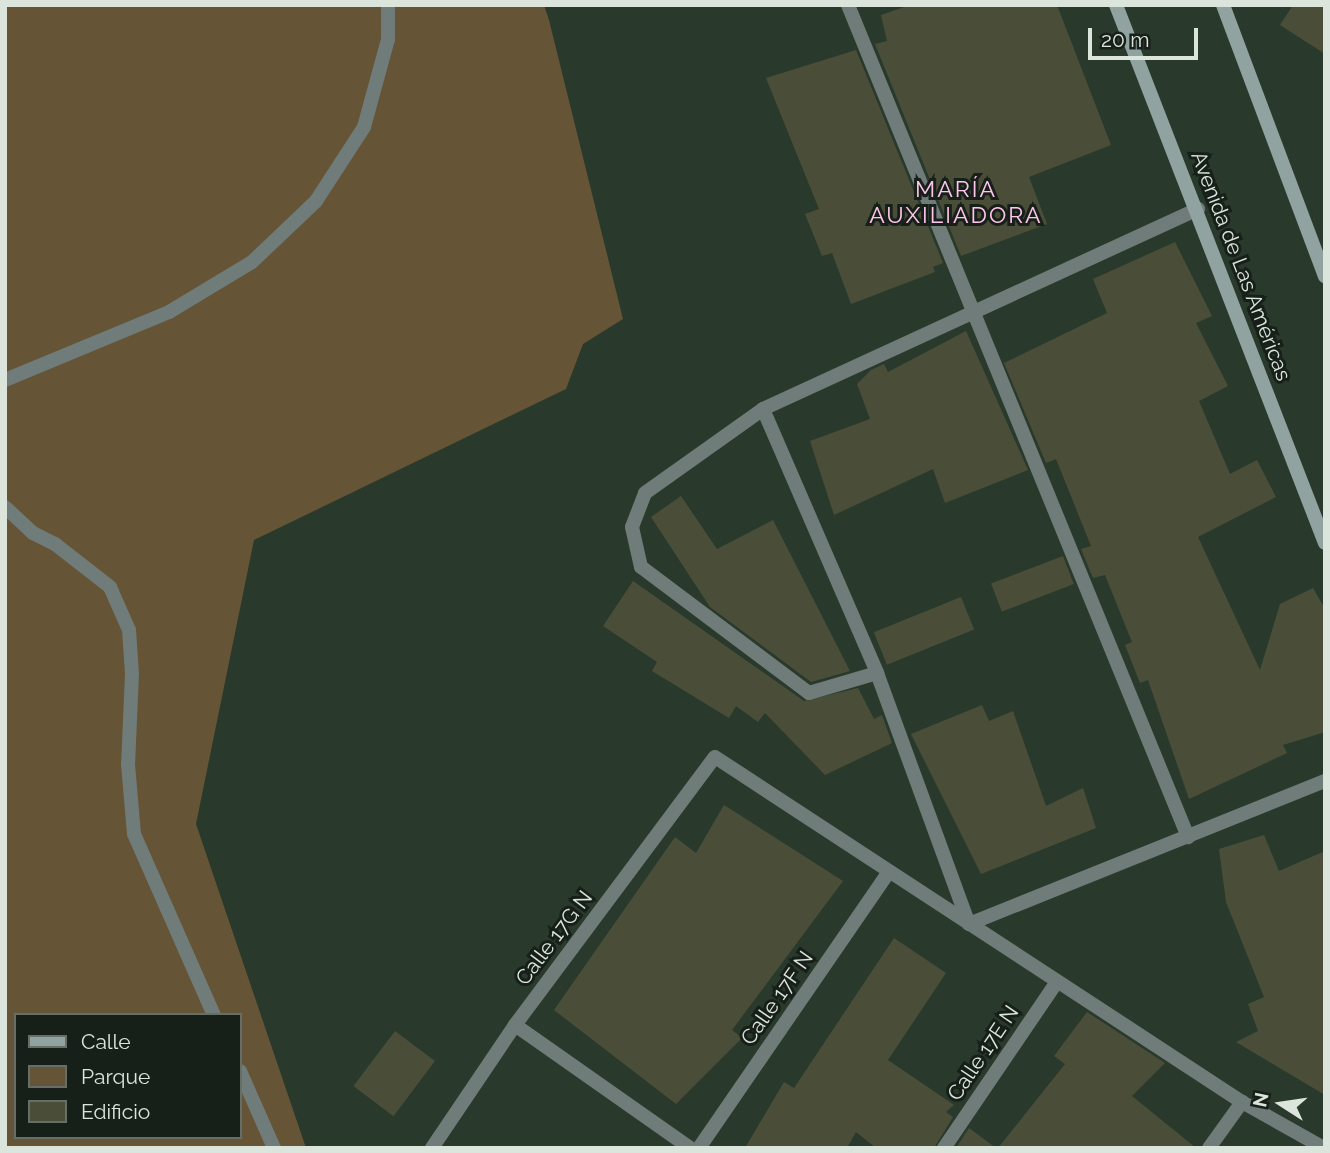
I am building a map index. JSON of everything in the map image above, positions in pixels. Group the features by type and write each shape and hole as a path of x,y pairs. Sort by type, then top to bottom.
{"main road":[{"name":"Avenida de Las Américas","path":"1116,5 1198,209 1325,543"},
{"path":"1227,7 1325,277"}],"street":[{"path":"5,380 169,312 252,261 316,201 364,127 388,39 388,5"},
{"path":"848,5 1188,837"},
{"path":"877,673 809,693 641,566 632,527 645,493 763,409 974,315 1198,209"},
{"path":"763,409 877,673 970,924"},
{"path":"5,507 33,533 55,544 110,587 129,630 132,674 128,764 134,834 214,1013"},
{"name":"Calle 17G N","path":"432,1148 514,1025 715,757 889,872"},
{"path":"970,924 1325,781"},
{"path":"889,872 1242,1102 1324,1146"},
{"name":"Calle 17F N","path":"699,1148 889,872"},
{"name":"Calle 17E N","path":"944,1148 1057,982"},
{"path":"514,1025 690,1148"},
{"path":"242,1076 274,1148"},
{"path":"1209,1148 1242,1102"}],"green space":[{"path":"5,5 544,5 549,20 623,319 583,344 566,389 254,540 196,824 306,1148 5,1148"}],"building":[{"path":"910,5 1057,5 1111,145 1029,177 1047,224 961,256 875,44 887,41 881,15"},
{"path":"1293,5 1325,5 1325,54 1280,25"},
{"path":"856,50 943,263 933,267 935,272 851,304 832,253 822,256 805,214 819,209 766,78"},
{"path":"1175,242 1212,316 1196,323 1228,386 1199,401 1230,474 1257,460 1276,497 1198,537 1260,670 1280,604 1313,588 1325,609 1325,732 1283,745 1287,753 1189,799 1148,680 1140,683 1125,645 1132,642 1105,575 1093,578 1081,549 1091,546 1056,459 1046,463 1004,363 1107,313 1093,279"},
{"path":"966,331 1028,470 945,503 933,469 834,515 810,441 870,419 857,384 871,370 884,364 888,372"},
{"path":"681,496 717,549 773,520 850,671 811,682 710,607 651,517"},
{"path":"1063,556 1074,584 1002,612 991,584"},
{"path":"633,581 804,701 858,688 874,719 882,715 892,743 825,775 765,713 758,722 736,706 729,718 652,671 657,662 603,626"},
{"path":"961,597 974,629 887,665 874,632"},
{"path":"982,705 989,721 1013,711 1046,806 1083,788 1096,828 981,874 911,734"},
{"path":"724,805 843,881 732,1030 742,1038 676,1104 554,1010 675,837 696,853"},
{"path":"1264,835 1279,871 1325,851 1325,1095 1236,1042 1258,1031 1248,1004 1264,997 1226,902 1219,849"},
{"path":"894,938 946,973 888,1060 954,1105 946,1112 953,1117 934,1148 876,1148 856,1132 847,1148 745,1148 784,1082 794,1088"},
{"path":"1087,1012 1165,1063 1132,1096 1196,1148 998,1148 1065,1064 1054,1056"},
{"path":"395,1031 435,1061 393,1116 353,1086"},
{"path":"969,1128 996,1148 956,1148"}],"district":[{"name":"MARÍA AUXILIADORA","path":"956,202"}]}
